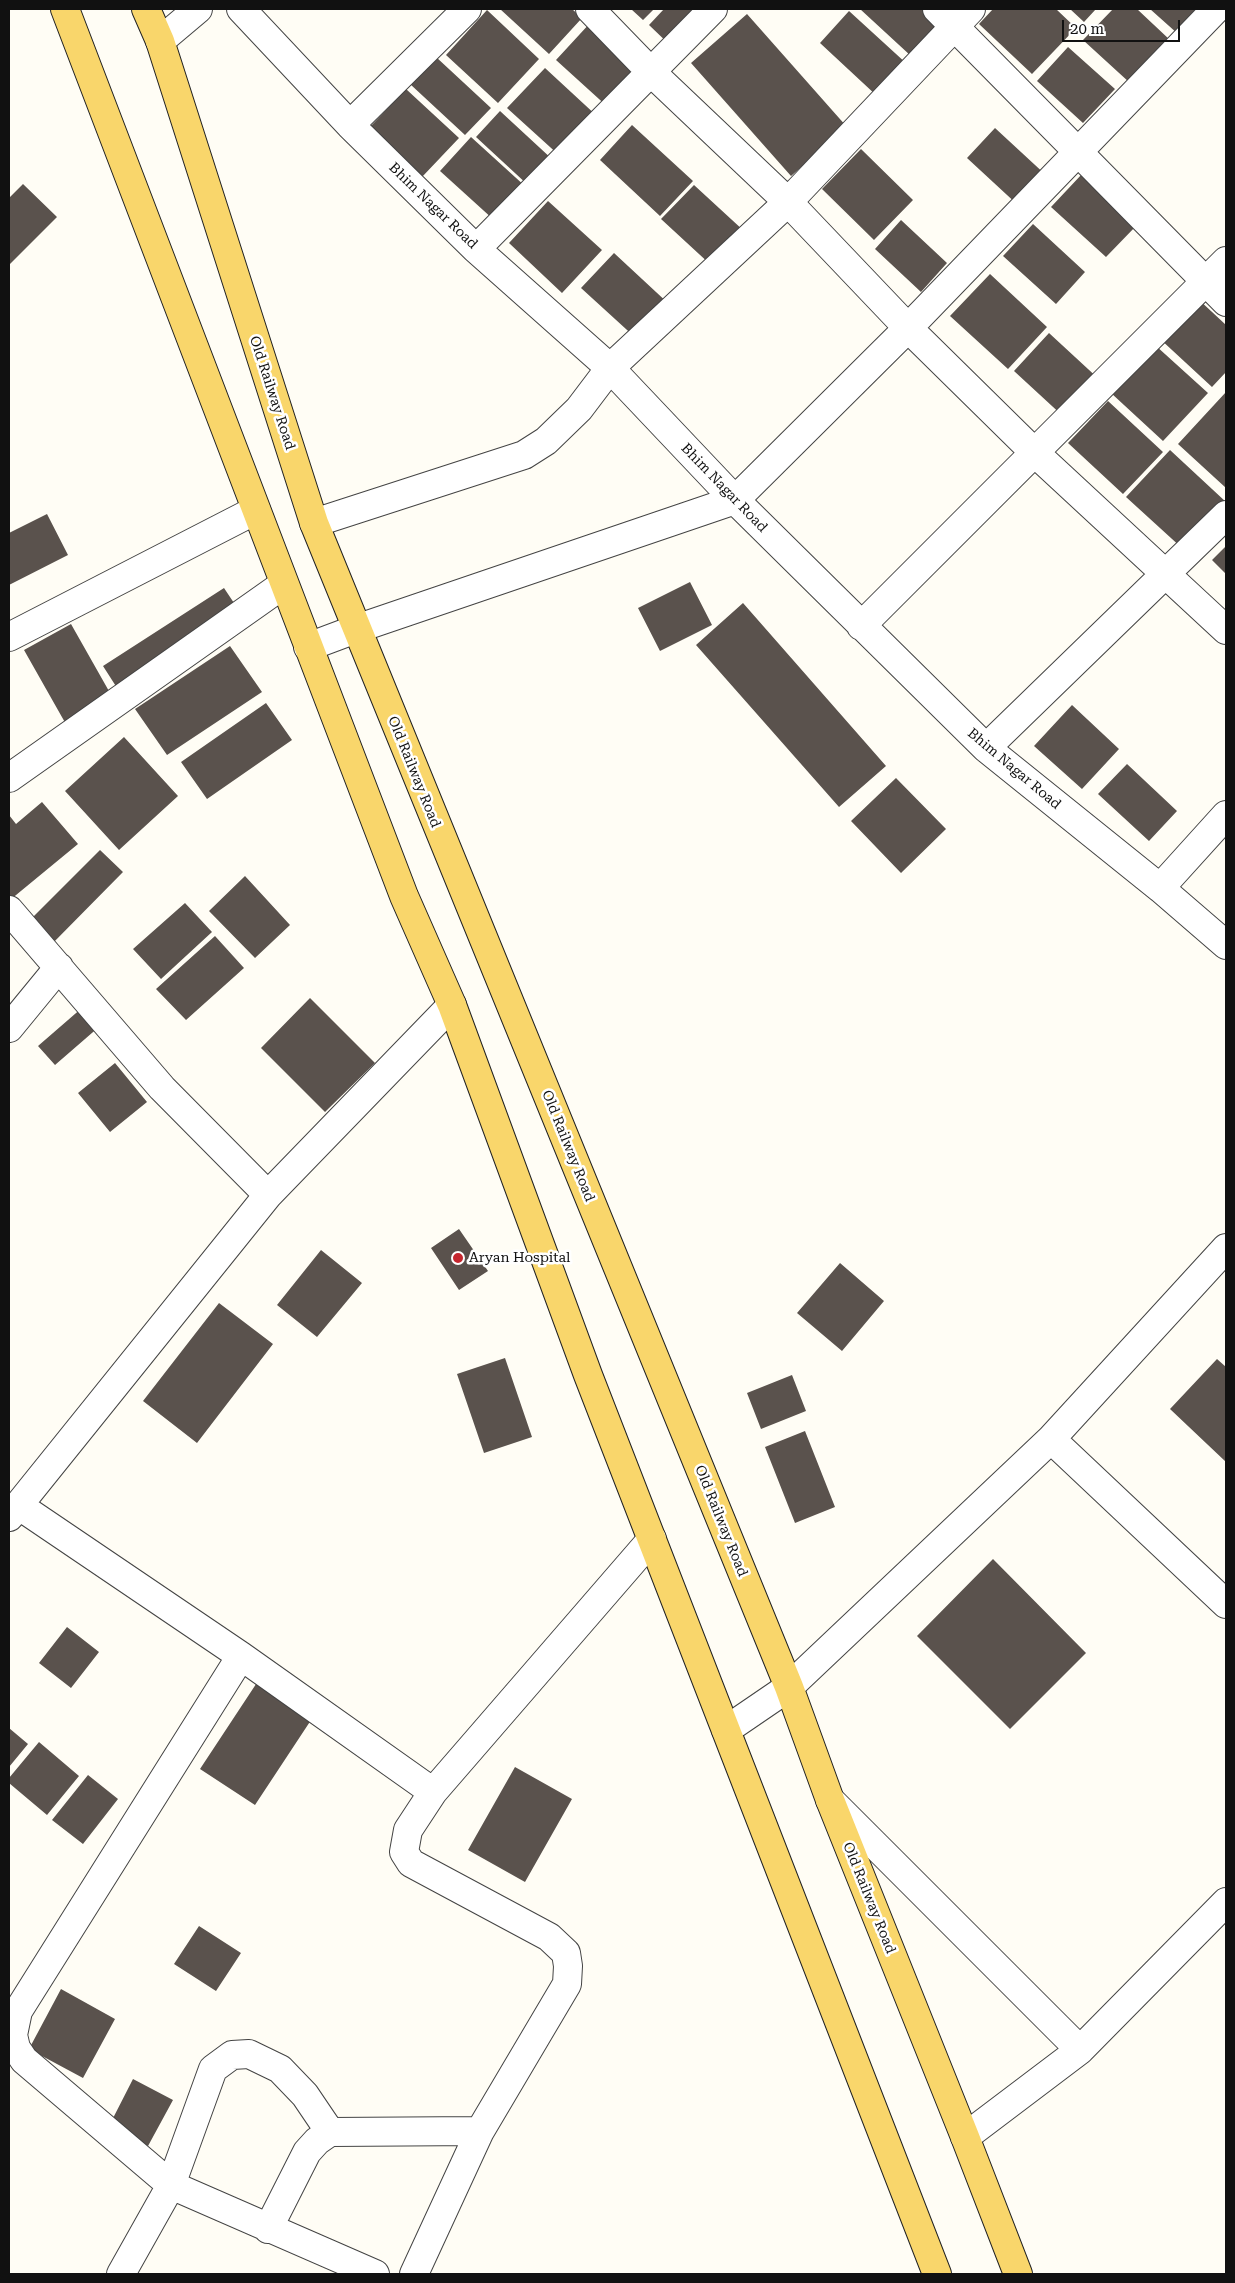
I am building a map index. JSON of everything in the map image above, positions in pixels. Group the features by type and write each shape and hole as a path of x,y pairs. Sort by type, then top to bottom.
{"main road":[{"path":"65,9 404,896 452,1005 588,1375 937,2274"},
{"name":"Old Railway Road","path":"146,9 160,41 314,523 789,1687 830,1800 1018,2274"}],"street":[{"path":"160,41 198,9"},
{"name":"Bhim Nagar Road","path":"242,9 350,125 476,249 610,368 735,500 986,748 1160,888 1226,945"},
{"path":"350,125 467,9"},
{"path":"590,9 651,72 788,202 908,328 1034,452 1226,630"},
{"path":"476,249 713,9"},
{"path":"308,646 356,628 735,500 908,328 1216,9"},
{"path":"314,523 524,454 546,441 579,409 610,368 788,202 954,15 1079,150 1226,302"},
{"path":"861,626 1226,261"},
{"path":"9,638 256,510"},
{"path":"986,748 1226,515"},
{"path":"9,778 284,584"},
{"path":"1160,888 1226,815"},
{"path":"9,910 162,1088 268,1195"},
{"path":"9,1028 58,967"},
{"path":"433,1792 241,1656 13,1511 268,1195 452,1005"},
{"path":"726,1730 789,1687 1051,1439 1226,1248"},
{"path":"1051,1439 1226,1604"},
{"path":"414,2274 480,2131 567,1984 568,1966 566,1953 549,1937 411,1863 404,1852 408,1830 433,1792 652,1538"},
{"path":"241,1656 18,2011 13,2035 16,2048 24,2060 171,2184 375,2274"},
{"path":"830,1800 1080,2050"},
{"path":"965,2137 1080,2050 1226,1902"},
{"path":"121,2274 171,2184 214,2070 232,2055 249,2054 280,2069 305,2095 330,2132"},
{"path":"268,2228 307,2152 317,2141 330,2132 480,2131"}],"building":[{"path":"500,9 572,9 582,18 549,54"},
{"path":"631,9 654,9 643,20"},
{"path":"664,9 711,9 673,48 649,25"},
{"path":"860,9 933,9 945,20 911,56"},
{"path":"993,9 1056,9 1076,28 1032,74 979,24"},
{"path":"1070,9 1096,9 1084,22"},
{"path":"1113,9 1137,9 1170,40 1130,83 1083,40"},
{"path":"1150,9 1201,9 1178,34"},
{"path":"487,10 539,59 498,103 446,55"},
{"path":"849,11 907,64 877,96 820,43"},
{"path":"747,14 847,127 791,176 691,63"},
{"path":"591,22 645,72 610,109 556,60"},
{"path":"1068,47 1115,89 1083,123 1037,81"},
{"path":"436,57 491,108 465,135 410,84"},
{"path":"545,68 598,117 561,157 507,108"},
{"path":"406,89 459,138 422,177 369,128"},
{"path":"500,111 553,160 529,186 476,137"},
{"path":"632,125 693,181 660,216 600,160"},
{"path":"995,128 1048,177 1020,207 967,158"},
{"path":"471,137 526,187 494,220 440,171"},
{"path":"861,149 913,200 874,240 822,189"},
{"path":"1082,174 1137,225 1106,257 1051,207"},
{"path":"23,184 57,217 9,265 9,198"},
{"path":"694,185 744,231 712,266 661,219"},
{"path":"548,201 602,250 562,293 509,243"},
{"path":"901,220 947,263 921,292 875,249"},
{"path":"1033,224 1085,272 1056,304 1003,256"},
{"path":"614,253 670,305 638,340 581,288"},
{"path":"990,274 1047,327 1008,369 950,316"},
{"path":"1197,298 1226,325 1226,372 1212,387 1159,338"},
{"path":"1049,333 1101,381 1065,418 1014,371"},
{"path":"1155,345 1208,393 1163,441 1111,393"},
{"path":"1226,392 1226,488 1178,444"},
{"path":"1108,401 1163,452 1123,494 1068,443"},
{"path":"1170,450 1226,502 1183,549 1126,497"},
{"path":"47,514 68,555 9,585 9,533"},
{"path":"1226,546 1226,574 1212,560"},
{"path":"690,582 712,625 660,651 638,608"},
{"path":"224,588 240,612 119,691 103,666"},
{"path":"743,603 886,766 839,807 696,645"},
{"path":"71,624 114,700 67,726 24,650"},
{"path":"230,646 262,692 167,755 135,709"},
{"path":"266,703 292,740 207,799 181,762"},
{"path":"1072,705 1119,749 1082,789 1034,746"},
{"path":"124,737 178,796 119,850 65,791"},
{"path":"1127,764 1177,811 1149,841 1098,794"},
{"path":"896,778 946,829 901,873 851,821"},
{"path":"42,802 78,844 10,900 9,815 16,824"},
{"path":"100,850 123,872 50,946 27,923"},
{"path":"245,876 290,925 255,958 209,911"},
{"path":"185,903 212,932 161,979 133,949"},
{"path":"215,936 244,968 186,1020 156,989"},
{"path":"310,998 375,1063 325,1112 261,1048"},
{"path":"83,1007 100,1026 55,1065 38,1046"},
{"path":"115,1063 147,1102 110,1132 78,1093"},
{"path":"459,1229 488,1271 459,1290 431,1248"},
{"path":"321,1250 362,1283 317,1337 277,1305"},
{"path":"840,1263 884,1301 842,1351 797,1313"},
{"path":"219,1303 273,1344 197,1443 143,1401"},
{"path":"505,1358 532,1437 484,1453 457,1374"},
{"path":"1217,1359 1226,1367 1226,1462 1170,1409"},
{"path":"792,1375 806,1411 761,1429 747,1393"},
{"path":"805,1431 835,1507 795,1523 765,1447"},
{"path":"993,1559 1086,1653 1010,1729 917,1636"},
{"path":"67,1627 99,1652 71,1688 39,1663"},
{"path":"262,1675 317,1711 255,1805 200,1769"},
{"path":"9,1728 28,1744 9,1767"},
{"path":"39,1742 79,1776 47,1815 9,1783 9,1778"},
{"path":"515,1767 572,1799 525,1882 468,1850"},
{"path":"88,1775 118,1799 83,1844 52,1820"},
{"path":"199,1926 241,1953 216,1991 174,1964"},
{"path":"61,1989 115,2019 83,2078 29,2049"},
{"path":"133,2079 173,2100 148,2146 109,2126"}],"place":[{"name":"Aryan Hospital","path":"458,1258"}]}
